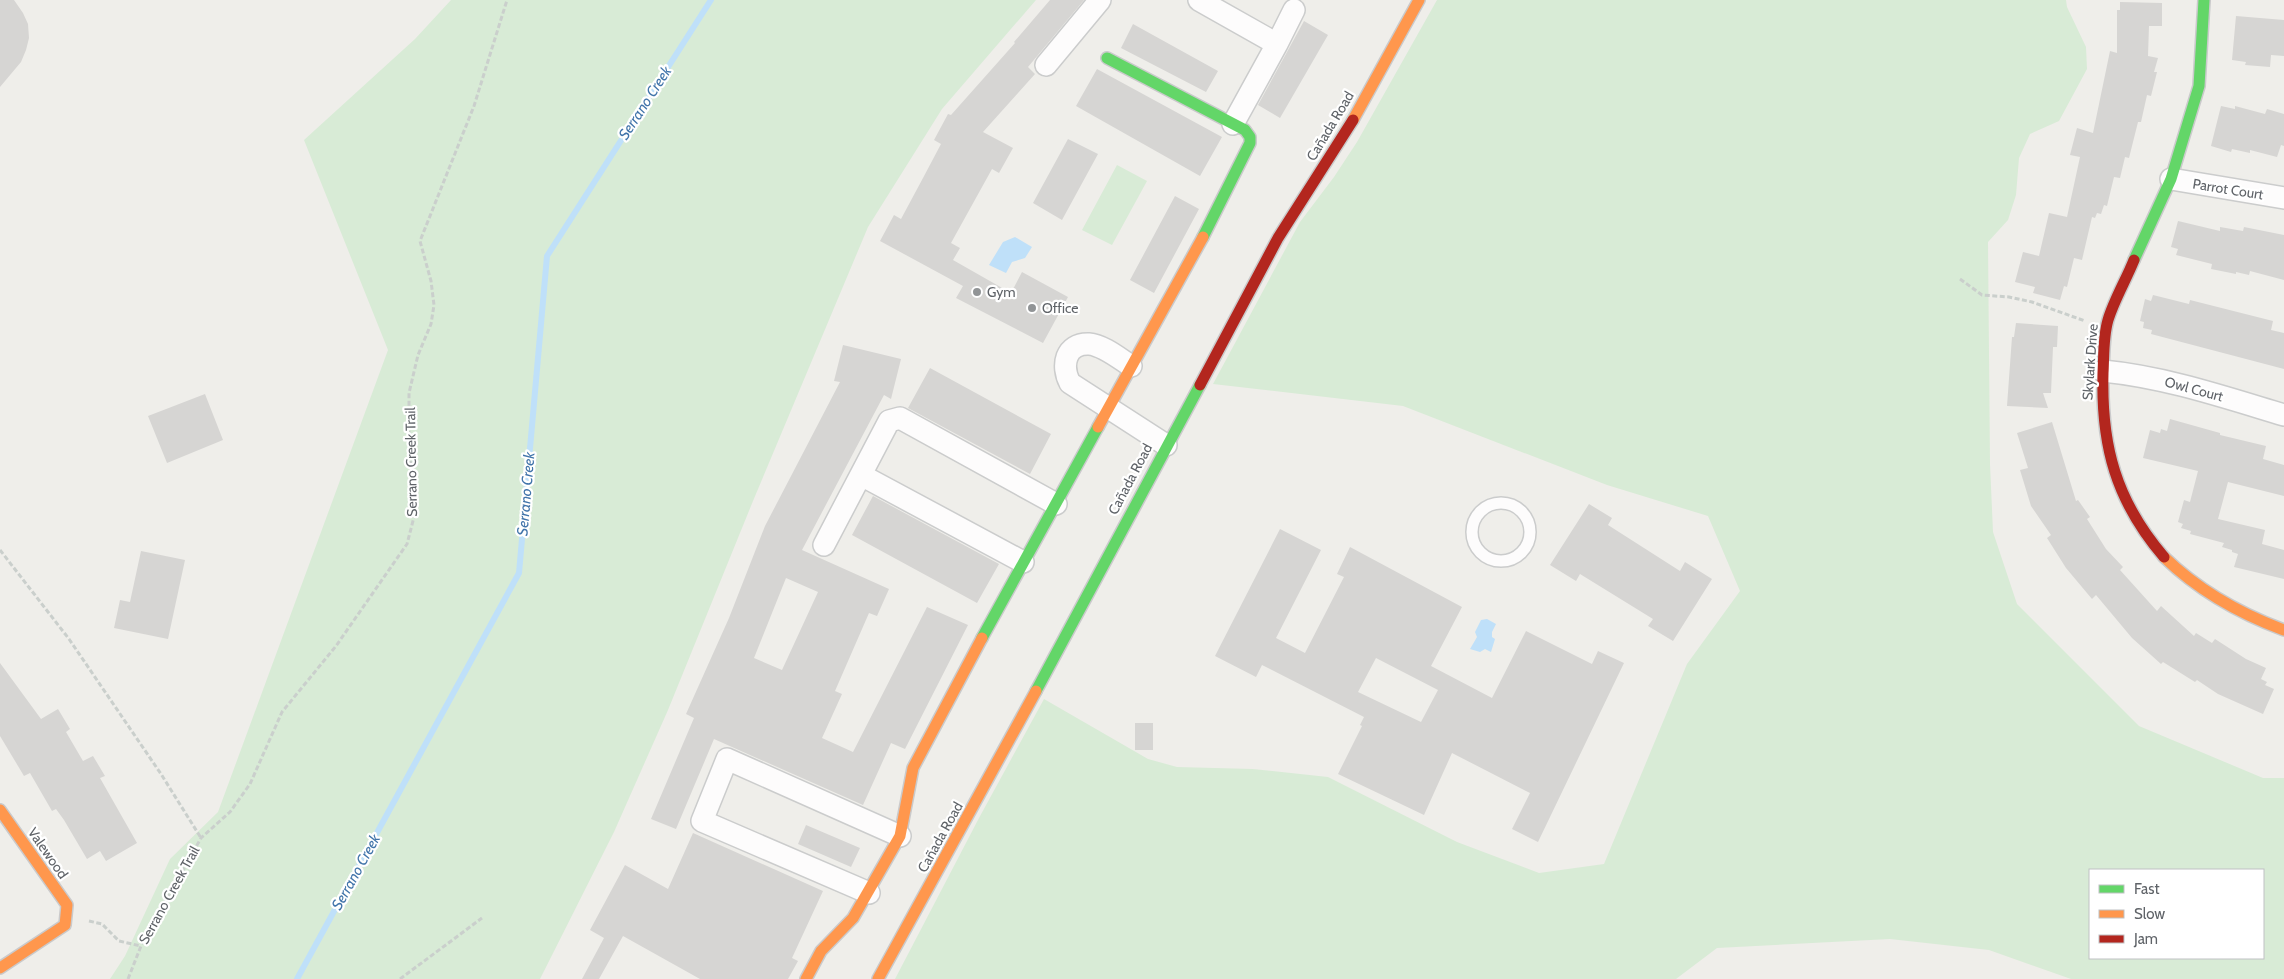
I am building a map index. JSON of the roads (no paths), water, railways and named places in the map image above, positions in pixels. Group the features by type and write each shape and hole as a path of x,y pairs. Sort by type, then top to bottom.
{"street":[{"path":"1046,64 1100,0"},
{"path":"1198,0 1277,44"},
{"name":"Cañada Road","path":"878,979 984,789 1278,238 1354,119 1419,0"},
{"name":"Skylark Drive","path":"2204,0 2199,86 2171,180 2128,271 2106,327 2103,408 2108,446 2120,489 2147,537 2180,571 2214,598 2257,622 2284,630"},
{"path":"1233,124 1294,10"},
{"path":"806,979 821,951 853,918 869,894 900,836 913,768 1023,562 1214,217 1250,143 1250,137 1246,130 1107,58"},
{"name":"Parrot Court","path":"2171,180 2284,198"},
{"path":"1131,366 1089,344 1076,347 1067,354 1065,374 1070,383 1166,445"},
{"name":"Owl Court","path":"2104,371 2137,374 2284,415"},
{"path":"824,545 889,421 900,418 1056,504"},
{"path":"862,475 1023,562"},
{"path":"869,894 702,821 727,759 900,836"},
{"name":"Valewood","path":"0,810 50,884 62,896 67,905 65,925 0,968"}],"lane":[{"path":"1505,504 1521,512 1527,519 1530,537 1521,553 1514,558 1496,561 1481,553 1473,537 1475,520 1480,513 1487,508 1505,504"}],"water":[{"path":"1015,237 1032,247 1025,258 1012,262 1006,273 989,265 1003,242"},
{"path":"1487,619 1496,624 1492,632 1492,637 1495,639 1491,652 1485,649 1480,652 1470,649 1477,637 1475,632 1481,620"}],"waterway":[{"name":"Serrano Creek","path":"297,979 519,573 547,256 711,0"}],"place":[{"name":"Gym","path":"977,292"},
{"name":"Office","path":"1032,308"}]}
